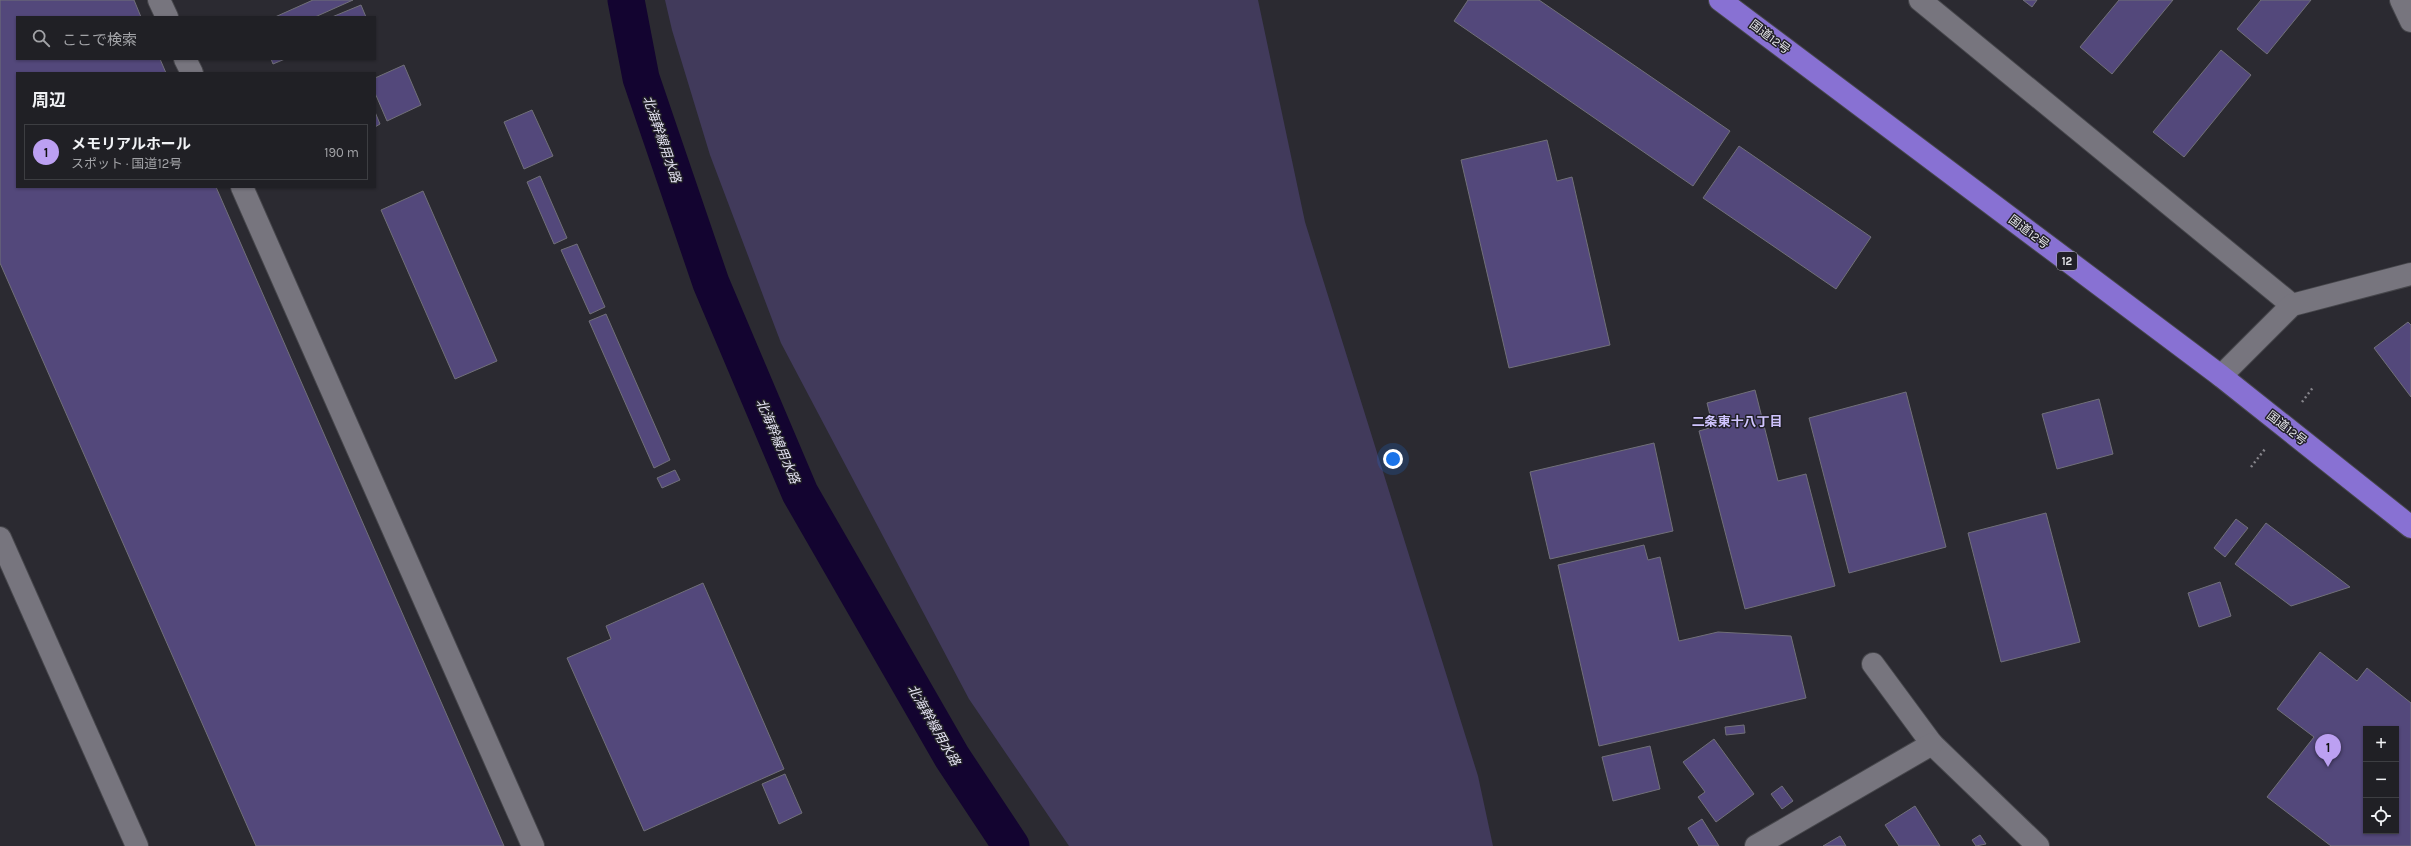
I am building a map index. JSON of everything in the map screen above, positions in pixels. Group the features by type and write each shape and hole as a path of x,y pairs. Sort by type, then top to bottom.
{"highway":[{"name":"国道12号","path":"1720,0 2221,376 2411,526"}],"street":[{"path":"159,0 167,16"},
{"path":"1920,0 2292,305"},
{"path":"2401,0 2411,21"},
{"path":"186,60 192,72"},
{"path":"242,188 533,846"},
{"path":"2221,376 2292,305 2411,274"},
{"path":"0,538 137,846"},
{"path":"1873,664 1932,744 2038,846"},
{"path":"1756,846 1932,744"}],"shaded area":[{"path":"665,0 1258,0 1305,222 1478,776 1493,846 1069,846 969,699 781,343 710,155 672,30"}],"building":[{"path":"0,0 134,0 141,16 16,16 16,60 160,60 166,72 16,72 16,188 216,188 504,846 256,846 0,263"},
{"path":"313,0 353,0 317,16 277,16"},
{"path":"1468,0 1539,0 1730,131 1693,186 1454,21"},
{"path":"2023,0 2037,0 2032,7"},
{"path":"2119,0 2173,0 2112,74 2080,47"},
{"path":"2261,0 2311,0 2267,54 2237,29"},
{"path":"361,5 366,16 334,16"},
{"path":"2221,50 2251,75 2184,157 2153,132"},
{"path":"271,60 283,60 273,64"},
{"path":"404,65 421,105 387,121 376,95 376,78"},
{"path":"532,110 553,156 524,169 504,122"},
{"path":"376,114 380,124 376,126"},
{"path":"1547,140 1557,181 1572,177 1610,345 1509,368 1461,160"},
{"path":"1739,146 1871,237 1836,289 1703,198"},
{"path":"540,176 567,238 554,244 527,182"},
{"path":"423,191 497,361 455,379 381,210"},
{"path":"577,244 605,307 590,314 561,250"},
{"path":"606,314 670,460 654,468 589,321"},
{"path":"2408,322 2411,325 2411,397 2374,348"},
{"path":"1755,390 1778,481 1806,474 1835,586 1745,609 1699,431 1713,427 1707,403"},
{"path":"1906,392 1946,547 1849,573 1809,418"},
{"path":"2099,399 2113,454 2057,469 2042,414"},
{"path":"1654,443 1673,531 1550,559 1530,472"},
{"path":"675,470 680,480 662,488 657,478"},
{"path":"2046,513 2080,642 2001,662 1968,533"},
{"path":"2236,519 2248,528 2225,557 2214,548"},
{"path":"2266,523 2350,587 2291,606 2235,564"},
{"path":"1644,545 1648,560 1660,557 1679,641 1718,632 1791,636 1806,698 1599,746 1558,565"},
{"path":"2220,582 2231,616 2199,627 2188,593"},
{"path":"703,583 784,769 644,831 567,658 611,639 606,626"},
{"path":"2320,652 2357,681 2367,668 2411,703 2411,846 2331,846 2267,797 2314,737 2277,709"},
{"path":"1744,725 1745,733 1726,735 1725,727"},
{"path":"1714,739 1754,794 1716,822 1698,797 1705,792 1683,762"},
{"path":"1650,746 1660,789 1613,801 1602,757"},
{"path":"785,774 802,813 779,824 762,784"},
{"path":"1782,786 1793,801 1782,809 1771,794"},
{"path":"1915,806 1940,846 1899,846 1885,825"},
{"path":"1702,819 1719,846 1699,846 1688,828"},
{"path":"1980,835 1986,844 1976,846 1972,840"},
{"path":"1840,836 1846,846 1823,846"}],"waterway":[{"name":"北海幹線用水路","path":"626,0 641,78 711,283 800,493 952,757 1011,846"}],"place":[{"name":"メモリアルホール","path":"2328,767"}],"district":[{"name":"二条東十八丁目","path":"1737,421"}]}
